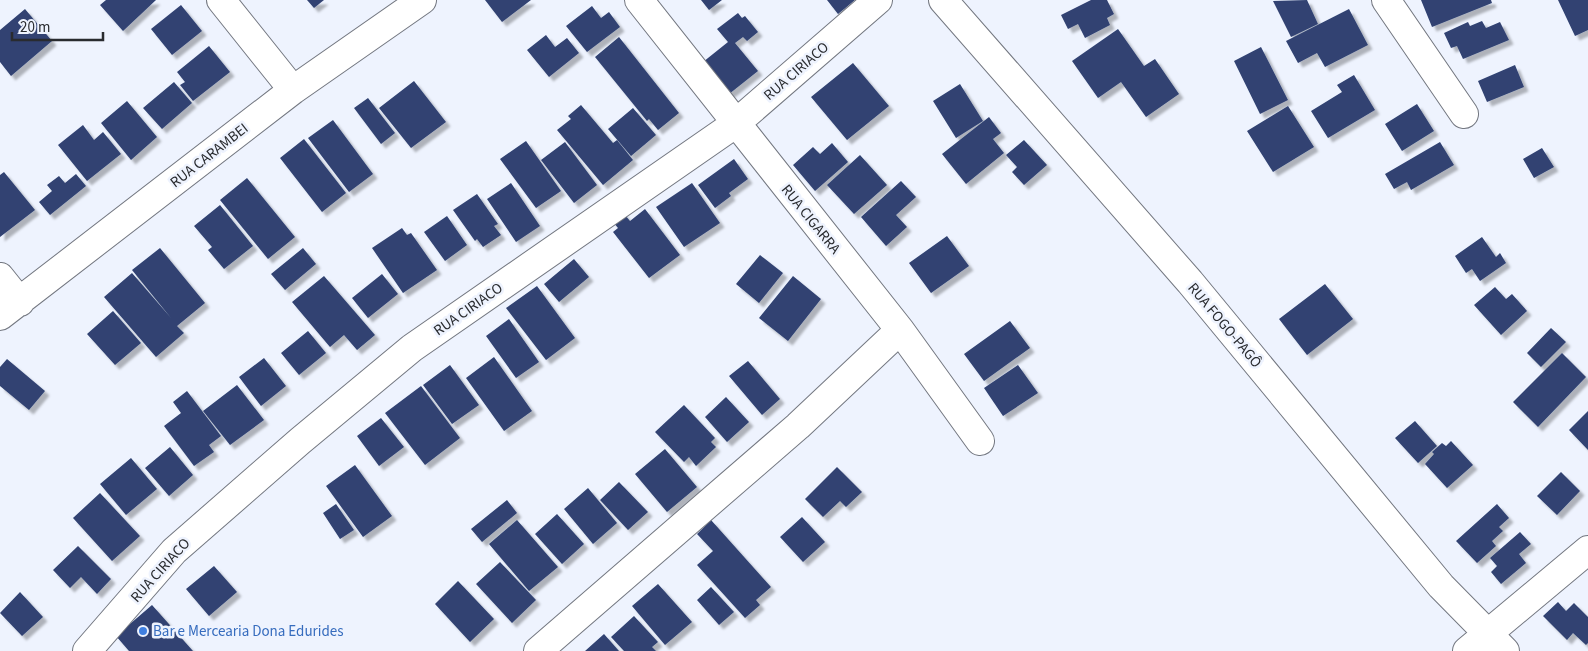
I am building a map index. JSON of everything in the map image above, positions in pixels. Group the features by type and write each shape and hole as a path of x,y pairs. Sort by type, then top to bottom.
{"street":[{"path":"221,0 293,90"},
{"name":"RUA CARAMBEI","path":"10,309 293,90 422,0"},
{"name":"RUA CIGARRA","path":"639,0 735,124 900,330 980,440"},
{"name":"RUA CIRIACO","path":"101,646 174,551 285,453 412,348 735,124 878,0"},
{"name":"RUA FOGO-PAGÔ","path":"943,0 1190,282 1441,586 1486,646"},
{"path":"1386,0 1464,114"},
{"path":"0,277 10,309"},
{"path":"538,651 776,446 900,330"},
{"path":"1486,646 1588,550"}],"building":[{"path":"106,0 156,0 123,31 100,5"},
{"path":"307,0 324,0 314,8"},
{"path":"485,0 531,0 502,22"},
{"path":"701,0 722,0 709,10"},
{"path":"827,0 855,0 838,14"},
{"path":"1091,0 1107,0 1114,14 1107,18 1110,25 1085,38 1078,24 1068,29 1061,15"},
{"path":"1307,0 1318,24 1291,37 1273,1"},
{"path":"1421,0 1491,0 1492,3 1432,27"},
{"path":"1558,0 1588,0 1588,30 1575,36"},
{"path":"181,5 202,31 172,55 151,29"},
{"path":"592,6 601,18 609,12 620,27 587,52 566,26"},
{"path":"25,9 52,41 11,76 0,62 0,30"},
{"path":"1349,9 1368,45 1325,67 1317,53 1298,63 1286,41"},
{"path":"738,13 742,18 745,16 758,32 747,41 743,37 735,43 758,71 724,98 698,66 728,42 717,29"},
{"path":"1482,21 1486,28 1500,22 1509,40 1463,59 1457,46 1451,48 1444,33 1468,22 1470,26"},
{"path":"1118,29 1144,66 1155,59 1179,94 1146,117 1121,82 1098,98 1072,61"},
{"path":"546,35 555,47 567,38 579,53 549,77 527,50"},
{"path":"619,37 679,113 658,130 649,119 647,121 595,57"},
{"path":"209,46 230,72 193,101 180,85 185,82 177,72"},
{"path":"1261,47 1288,100 1260,114 1234,61"},
{"path":"853,63 889,106 847,140 811,97"},
{"path":"1515,65 1524,87 1487,102 1478,81"},
{"path":"1354,75 1375,110 1328,138 1311,111 1342,92 1337,85"},
{"path":"414,81 446,122 411,148 379,108"},
{"path":"174,82 192,103 162,129 143,108"},
{"path":"960,84 983,121 956,138 933,101"},
{"path":"368,98 395,133 381,144 354,108"},
{"path":"127,101 157,137 131,160 101,123"},
{"path":"1417,104 1434,131 1402,151 1385,124"},
{"path":"581,105 613,143 617,140 633,160 603,185 557,130 571,119 568,116"},
{"path":"1288,106 1314,147 1273,172 1247,131"},
{"path":"633,108 656,135 631,156 608,129"},
{"path":"989,117 1001,133 993,139 1004,153 966,184 942,154"},
{"path":"333,120 373,174 349,192 308,138"},
{"path":"83,125 94,140 103,132 121,154 87,181 58,145"},
{"path":"304,139 346,193 322,212 280,158"},
{"path":"1024,140 1047,165 1024,185 1012,172 1017,167 1006,155"},
{"path":"526,141 561,191 536,208 500,159"},
{"path":"565,142 597,185 574,203 541,160"},
{"path":"1440,142 1454,165 1411,190 1407,182 1394,189 1385,174"},
{"path":"832,143 848,162 815,191 793,165 813,147 820,154"},
{"path":"1542,148 1554,167 1534,178 1523,159"},
{"path":"860,155 887,185 854,214 827,185"},
{"path":"734,159 748,179 729,193 731,196 715,208 698,185"},
{"path":"4,172 35,210 0,237 0,175"},
{"path":"76,174 86,186 50,215 39,202 52,191 47,185 59,176 65,183"},
{"path":"247,178 295,237 268,259 220,200"},
{"path":"901,181 916,197 896,215 907,227 886,246 861,217"},
{"path":"511,183 540,226 516,242 487,199"},
{"path":"692,183 720,223 684,247 656,207"},
{"path":"477,194 498,224 494,226 501,235 483,247 477,239 475,241 453,210"},
{"path":"220,205 253,246 224,269 208,250 212,247 194,226"},
{"path":"620,209 630,221 645,209 680,255 649,278 613,232 618,228 609,217"},
{"path":"447,216 467,245 445,261 424,232"},
{"path":"402,228 407,235 411,233 437,270 403,293 372,248"},
{"path":"947,236 969,266 931,293 909,263"},
{"path":"1482,237 1496,257 1500,253 1506,263 1480,281 1472,269 1466,273 1455,256"},
{"path":"160,248 205,303 177,326 184,333 156,357 104,297 132,273 171,318 132,270"},
{"path":"303,248 316,264 285,290 271,274"},
{"path":"760,255 783,273 759,303 736,284"},
{"path":"574,259 589,277 559,302 544,284"},
{"path":"382,274 398,294 368,318 352,298"},
{"path":"324,276 375,335 357,350 344,335 330,347 292,302"},
{"path":"793,276 821,299 788,341 759,318"},
{"path":"1325,284 1353,319 1307,355 1279,319"},
{"path":"537,286 575,338 546,360 506,308"},
{"path":"1495,287 1506,299 1512,294 1527,311 1501,335 1474,305"},
{"path":"113,311 141,343 115,365 87,334"},
{"path":"509,319 539,362 516,378 486,336"},
{"path":"1010,321 1030,348 984,381 964,354"},
{"path":"1551,328 1566,342 1541,367 1527,353"},
{"path":"308,331 326,353 299,375 281,353"},
{"path":"1562,353 1586,377 1538,427 1513,402"},
{"path":"494,357 532,411 504,431 466,378"},
{"path":"264,358 286,386 261,406 239,377"},
{"path":"7,359 45,391 29,410 0,386 0,367"},
{"path":"748,361 780,399 762,415 729,376"},
{"path":"450,365 479,405 452,424 423,385"},
{"path":"1018,365 1038,393 1003,416 984,388"},
{"path":"237,385 264,420 230,445 203,411"},
{"path":"421,386 460,438 425,465 385,413"},
{"path":"187,391 221,436 209,445 214,452 194,466 164,426 181,413 173,402"},
{"path":"726,397 749,422 727,442 705,417"},
{"path":"684,405 715,438 711,442 716,447 696,466 689,457 684,462 655,432"},
{"path":"1588,411 1588,450 1569,430"},
{"path":"381,418 404,447 379,466 357,436"},
{"path":"1415,421 1437,446 1418,463 1395,438"},
{"path":"1451,441 1473,465 1447,488 1425,464 1434,454 1432,452 1442,443 1446,446"},
{"path":"170,447 193,475 169,496 145,468"},
{"path":"665,449 697,487 667,512 635,474"},
{"path":"131,458 157,489 126,515 100,484"},
{"path":"355,465 392,516 363,537 326,486"},
{"path":"837,467 862,492 846,507 840,501 823,517 805,499"},
{"path":"1561,472 1580,491 1557,515 1537,496"},
{"path":"619,482 648,512 628,530 600,500"},
{"path":"588,488 617,523 593,544 564,509"},
{"path":"100,493 140,536 112,561 73,518"},
{"path":"507,500 517,513 482,542 471,529"},
{"path":"336,504 354,530 340,539 323,513"},
{"path":"1497,504 1509,518 1499,527 1503,531 1492,541 1496,546 1477,563 1456,541"},
{"path":"557,514 584,544 562,564 535,534"},
{"path":"802,517 825,542 803,562 780,537"},
{"path":"517,520 558,567 529,591 489,544"},
{"path":"711,520 771,587 756,600 760,605 745,618 697,565 713,551 697,534"},
{"path":"1520,532 1531,544 1519,554 1526,563 1501,584 1491,572 1497,566 1490,558"},
{"path":"78,546 111,579 97,594 81,577 70,588 53,570"},
{"path":"500,562 536,600 512,623 476,584"},
{"path":"214,566 237,592 209,616 186,589"},
{"path":"458,581 494,619 470,642 435,604"},
{"path":"658,584 692,622 665,645 632,606"},
{"path":"711,587 734,612 719,625 697,600"},
{"path":"20,592 43,617 22,636 0,613"},
{"path":"1558,602 1566,611 1574,603 1588,617 1588,643 1586,645 1573,633 1567,640 1543,616"},
{"name":"Bar e Mercearia Dona Edurides","path":"152,605 193,651 129,651 116,636"},
{"path":"634,616 658,642 652,647 656,651 624,651 611,637"},
{"path":"604,634 619,651 585,651"}],"place":[{"name":"Bar e Mercearia Dona Edurides","path":"143,631"}]}
